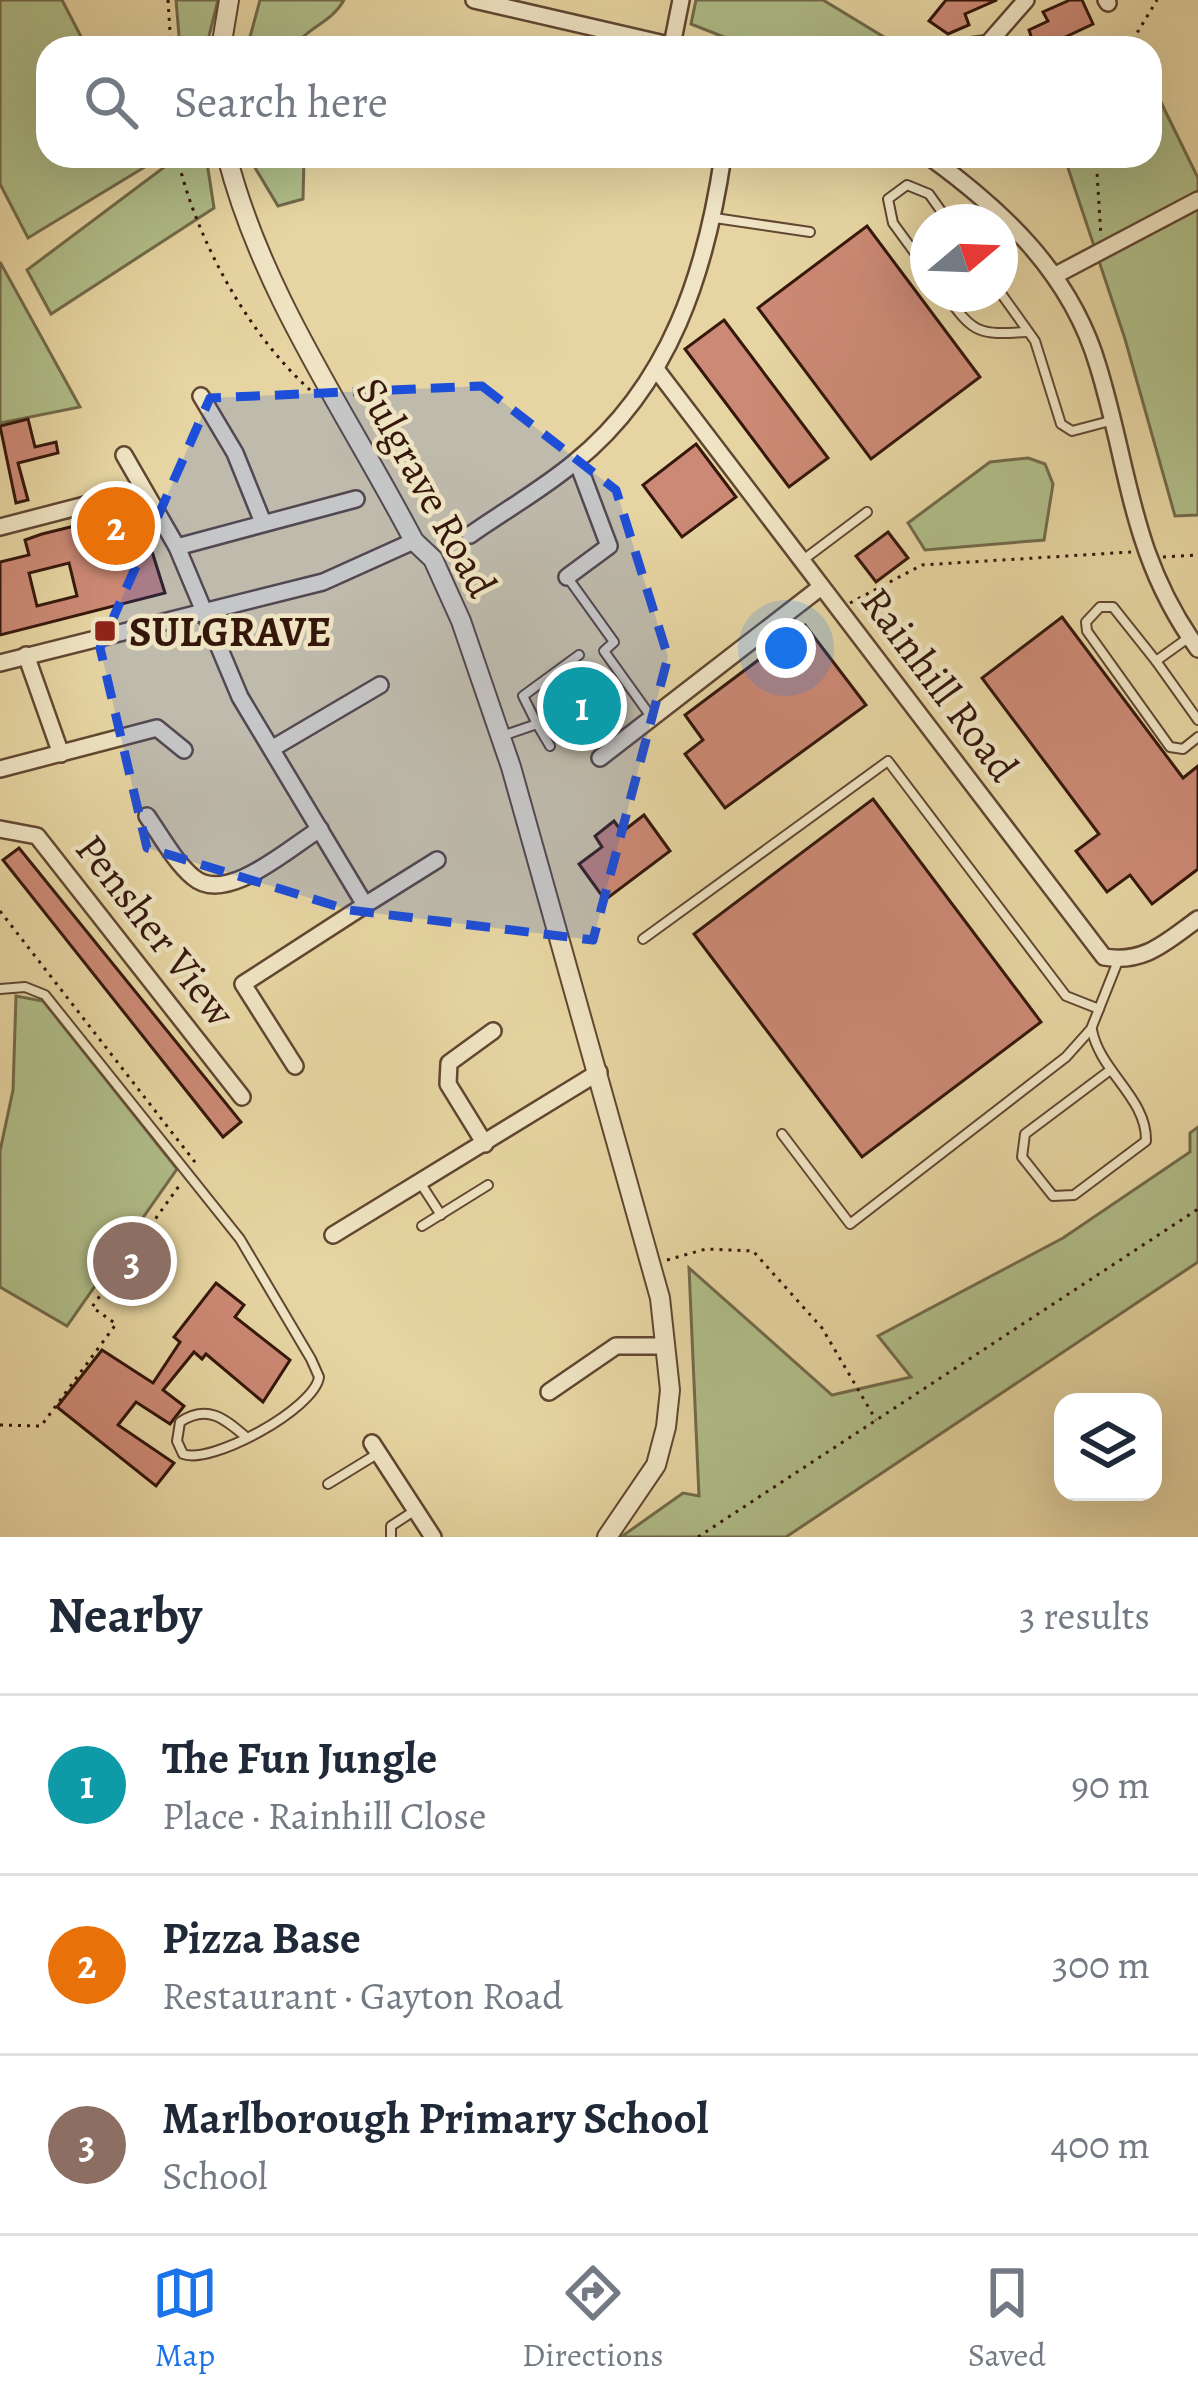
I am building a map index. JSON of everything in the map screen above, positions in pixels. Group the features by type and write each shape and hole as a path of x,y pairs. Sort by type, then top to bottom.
{"street":[{"path":"223,36 229,0"},
{"path":"474,0 629,36"},
{"path":"678,36 681,0"},
{"path":"994,36 1026,0"},
{"name":"Sulgrave Road","path":"230,168 269,280 414,541 433,560 461,621 500,736 651,1264 670,1390 656,1465 607,1537"},
{"path":"470,535 577,461 656,369 690,301 715,218 721,168"},
{"path":"948,168 1010,222 1054,276 1098,365 1145,550 1194,643"},
{"path":"1054,276 1198,200"},
{"name":"Rainhill Road","path":"656,369 1105,957 1119,960"},
{"path":"201,396 235,453 262,520"},
{"path":"124,455 177,547 240,698 365,905"},
{"path":"567,577 609,546 577,461"},
{"path":"0,527 143,490"},
{"path":"177,547 262,520 356,499"},
{"path":"0,663 323,582 414,541"},
{"path":"600,758 820,587"},
{"path":"26,655 61,754"},
{"path":"274,748 380,685"},
{"path":"0,770 157,728 184,750"},
{"path":"147,816 191,875 207,887 227,886 320,829"},
{"name":"Pensher View","path":"0,829 37,836 242,1097"},
{"path":"295,1066 243,984 437,860"},
{"path":"1119,960 1148,955 1198,919"},
{"path":"485,1144 448,1084 449,1063 493,1031"},
{"path":"333,1234 598,1072"},
{"path":"549,1392 616,1346 665,1346"},
{"path":"375,1448 433,1537"}],"lane":[{"path":"910,246 893,223 888,199 907,185 929,194 936,204"},
{"path":"715,218 810,232"},
{"path":"958,312 968,327 985,334 1029,332"},
{"path":"1014,312 1029,332 1061,424 1072,431 1110,421"},
{"path":"802,561 867,512"},
{"path":"567,577 614,642 604,651 652,718"},
{"path":"1198,720 1113,607 1100,607 1090,615 1087,631 1170,747 1183,749 1198,737"},
{"path":"1156,661 1194,643"},
{"path":"550,746 523,696 579,655"},
{"path":"500,736 537,724"},
{"path":"643,939 888,761 1066,996 1099,1010"},
{"path":"782,1134 850,1224 1066,1057 1091,1029 1119,960"},
{"path":"0,989 25,987 45,995 240,1239 319,1377 308,1401 246,1437 199,1460 183,1454 177,1441 180,1422 194,1412 214,1412 246,1437"},
{"path":"1091,1029 1096,1054 1109,1071 1146,1121 1146,1141 1074,1195 1053,1196 1022,1156 1025,1134 1109,1071"},
{"path":"420,1183 441,1215"},
{"path":"422,1226 488,1185"},
{"path":"328,1484 375,1448"},
{"path":"391,1537 392,1526 416,1510"}],"path":[{"path":"168,0 170,36"},
{"path":"1135,36 1156,0"},
{"path":"180,168 190,204 249,317 281,364 324,403"},
{"path":"1097,168 1101,251"},
{"path":"838,609 922,566 1145,550 1161,557 1198,555"},
{"path":"0,911 200,1164 92,1306 116,1324 41,1426 0,1425"},
{"path":"698,1537 1198,1209"},
{"path":"651,1264 706,1249 754,1251 822,1328 877,1421"}],"highlighted area":[{"path":"482,386 616,490 668,657 593,940 349,910 147,848 100,648 210,398"}],"green space":[{"path":"0,0 62,0 81,36 36,36 36,168 143,168 28,238 0,184"},
{"path":"176,0 218,0 209,36 179,36"},
{"path":"260,0 344,0 304,36 250,36"},
{"path":"696,0 823,0 882,36 721,36 691,24"},
{"path":"1162,104 1198,178 1198,515 1175,516 1125,339 1068,168 1162,168"},
{"path":"163,168 208,168 214,208 51,314 27,270"},
{"path":"255,168 304,168 303,199 278,206"},
{"path":"0,262 80,407 0,423"},
{"path":"1028,458 1045,464 1053,484 1044,540 925,550 908,523 990,462"},
{"path":"16,996 43,1001 177,1169 67,1326 0,1287 0,1151 13,1090"},
{"path":"1198,1127 1198,1262 786,1537 621,1537 683,1493 699,1496 689,1268 832,1395 911,1377 878,1336 1063,1238 1190,1152 1190,1133"}],"building":[{"path":"946,0 997,0 965,14 969,25 948,34 929,21"},
{"path":"1082,0 1093,24 1068,36 1031,36 1029,30 1048,21 1043,12"},
{"path":"867,226 910,283 910,312 931,312 980,377 871,459 758,308"},
{"path":"724,320 828,458 789,487 685,349"},
{"path":"28,419 35,447 56,442 58,453 18,463 28,500 16,503 0,426"},
{"path":"696,444 736,497 682,537 643,485"},
{"path":"139,510 165,593 0,635 0,562 29,555 25,540","holes":["69,563 77,596 37,606 29,573"]},
{"path":"888,532 908,558 876,582 856,556"},
{"path":"1062,617 1183,778 1198,766 1198,869 1152,904 1130,875 1107,892 1076,851 1099,834 982,678"},
{"path":"805,625 866,705 725,808 685,754 703,740 685,715"},
{"path":"596,668 623,704 569,745 541,708"},
{"path":"873,799 1041,1022 862,1157 694,934"},
{"path":"644,815 670,851 605,900 579,864 602,847 595,836 614,821 622,832"},
{"path":"19,848 241,1122 223,1137 3,860"},
{"path":"216,1283 244,1305 235,1317 290,1360 263,1402 206,1354 202,1359 194,1352 163,1390 184,1406 170,1424 136,1402 118,1425 174,1463 156,1486 57,1407 102,1350 153,1383 180,1342 174,1337"}],"place":[{"name":"Pizza Base","path":"116,526"},
{"name":"SULGRAVE","path":"105,631"},
{"name":"The Fun Jungle","path":"582,706"},
{"name":"Marlborough Primary School","path":"132,1261"}]}
